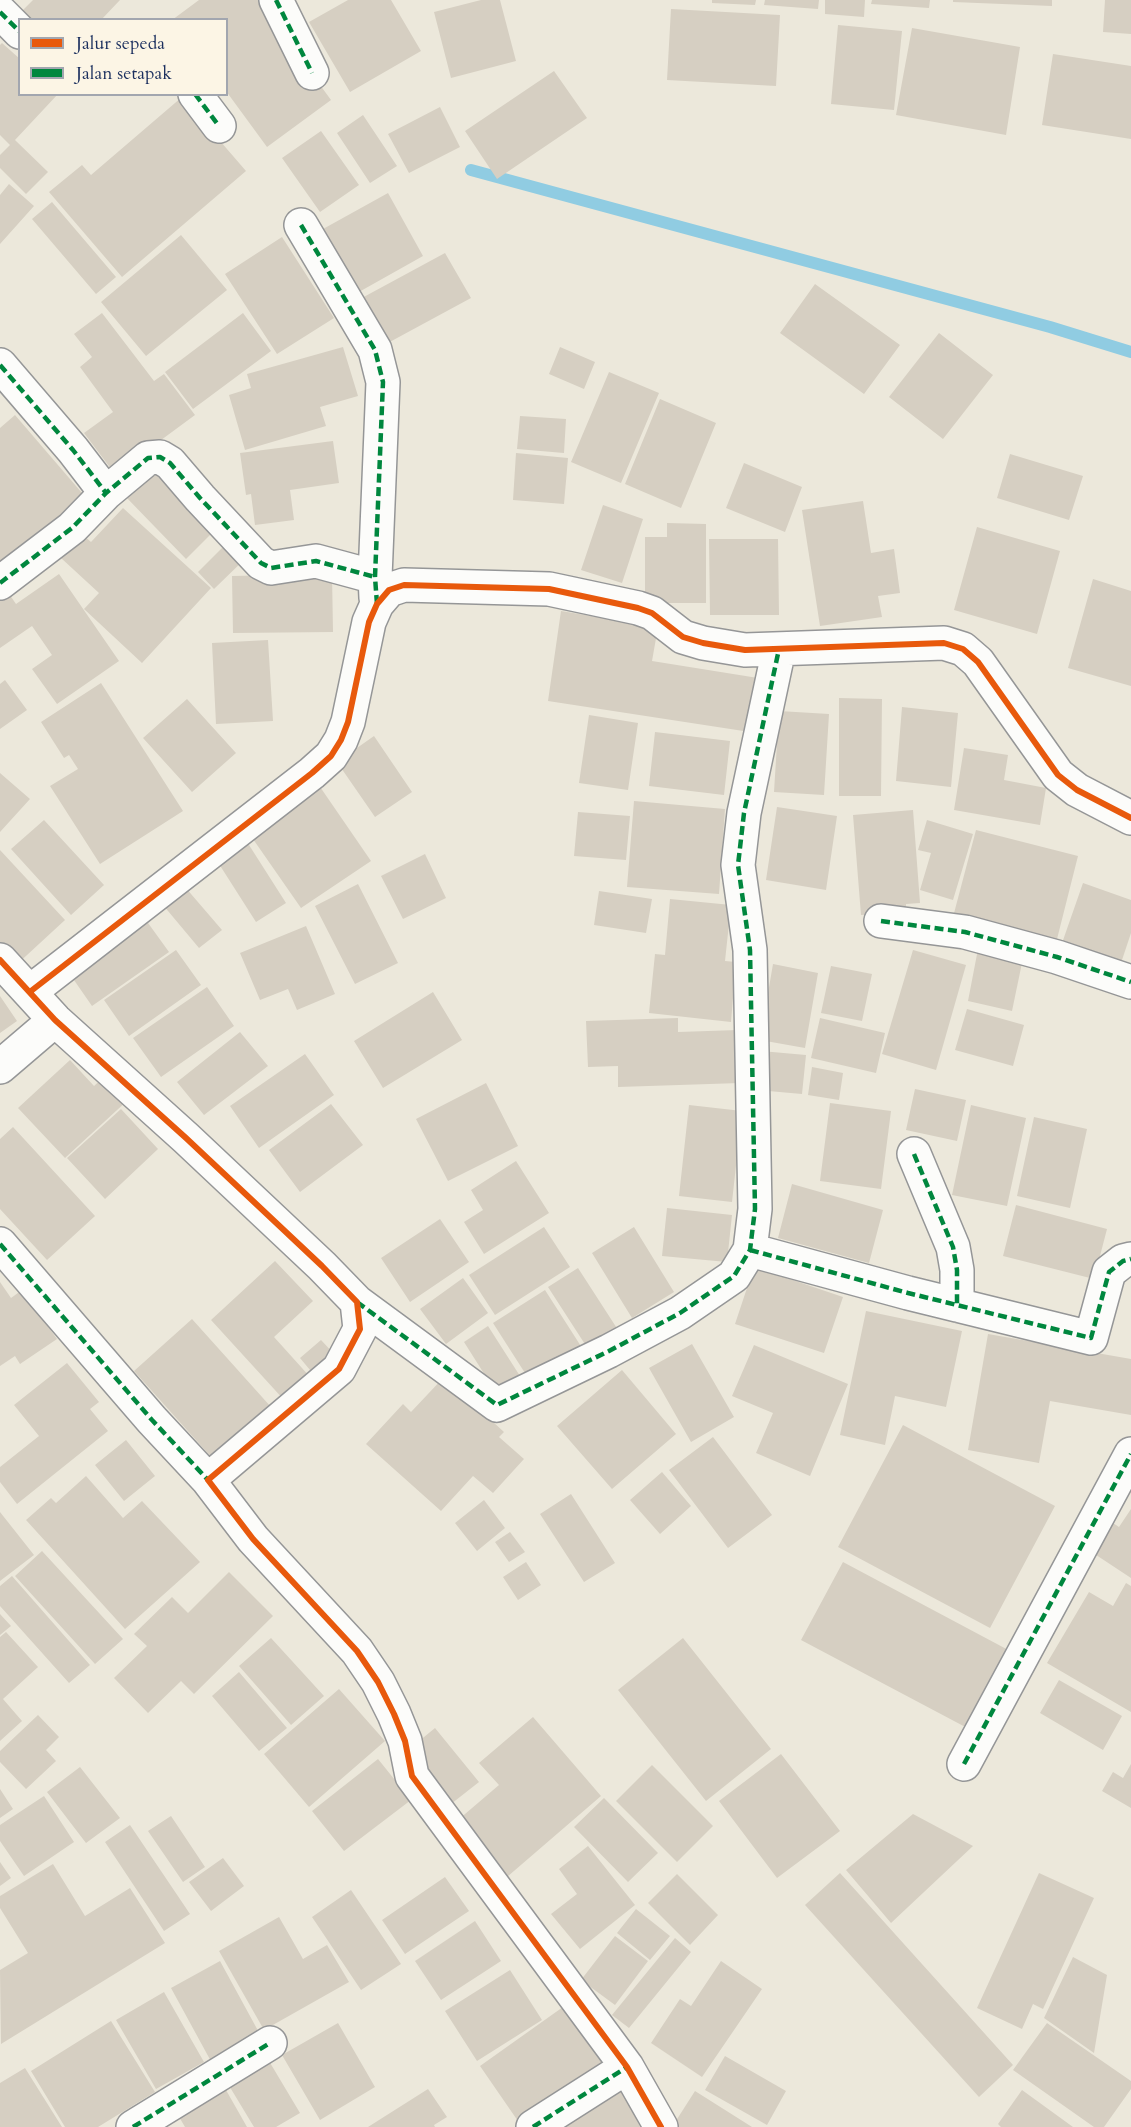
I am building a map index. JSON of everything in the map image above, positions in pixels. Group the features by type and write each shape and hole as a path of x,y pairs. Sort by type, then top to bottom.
{"street":[{"path":"276,0 312,73"},
{"path":"0,12 18,30"},
{"path":"196,96 219,126"},
{"path":"31,991 303,780 331,756 348,722 376,591 383,382 375,350 301,225"},
{"path":"0,365 73,450 106,493"},
{"path":"0,583 72,528 106,493 148,458 160,457 170,463 261,563 271,568 316,561 376,591 404,585 549,589 645,610 663,620 683,637 745,650 944,643 963,649 978,662 1058,776 1077,790 1131,818"},
{"path":"0,960 31,991 55,1020 203,1154 357,1302 498,1406 680,1313 734,1276 750,1250 755,1209 750,950 738,865 744,813 779,649"},
{"path":"881,921 964,933 1057,957 1131,982"},
{"path":"0,1067 55,1020"},
{"path":"914,1154 953,1247 957,1270 957,1305"},
{"path":"0,1244 152,1420 208,1480 253,1539 357,1651 378,1682 394,1714 405,1741 412,1776 627,2067 661,2127"},
{"path":"750,1250 1091,1338 1109,1272 1123,1261 1131,1259"},
{"path":"208,1480 339,1369 360,1329 357,1302"},
{"path":"964,1764 1131,1454"},
{"path":"133,2127 270,2043"},
{"path":"533,2127 627,2067"}],"building":[{"path":"33,0 120,0 103,18 21,18 18,15"},
{"path":"199,0 258,0 331,100 267,147 228,94 228,18 175,18"},
{"path":"348,0 391,0 421,51 350,92 309,22"},
{"path":"481,0 500,0 516,61 451,78 434,12"},
{"path":"712,0 756,0 755,5 712,3"},
{"path":"765,0 819,0 818,9 764,5"},
{"path":"825,0 865,0 864,17 825,14"},
{"path":"872,0 930,0 929,8 871,4"},
{"path":"953,0 1052,0 1052,6 953,2"},
{"path":"1105,0 1131,0 1131,34 1103,32"},
{"path":"671,9 780,15 776,86 667,80"},
{"path":"838,25 902,31 894,110 831,104"},
{"path":"912,28 1020,47 1006,135 896,115"},
{"path":"2,43 18,57 18,96 56,96 15,140 48,172 26,194 0,168 0,155 10,145 0,135 0,45"},
{"path":"1053,54 1131,66 1131,139 1042,125"},
{"path":"554,71 587,118 497,179 465,131"},
{"path":"182,97 246,171 122,277 49,192 82,165 91,175"},
{"path":"440,107 460,147 409,173 388,134"},
{"path":"363,115 397,166 370,183 337,133"},
{"path":"321,131 359,185 320,212 282,158"},
{"path":"9,184 34,206 0,244 0,195"},
{"path":"388,193 423,256 350,297 314,234"},
{"path":"52,202 116,277 96,294 32,219"},
{"path":"181,235 227,290 146,356 101,302"},
{"path":"282,237 334,318 277,354 225,274"},
{"path":"445,253 471,298 386,344 360,299"},
{"path":"815,284 900,345 864,394 780,333"},
{"path":"102,313 154,381 164,374 195,415 115,474 84,433 113,412 80,367 92,357 74,334"},
{"path":"243,313 271,351 193,409 165,372"},
{"path":"939,333 993,375 943,439 889,397"},
{"path":"343,347 358,396 320,407 326,426 245,450 229,395 251,388 247,374"},
{"path":"560,347 595,362 584,389 549,374"},
{"path":"609,372 659,393 621,483 571,462"},
{"path":"660,399 716,423 681,508 625,484"},
{"path":"15,415 88,500 0,574 0,428"},
{"path":"520,416 566,419 564,453 517,449"},
{"path":"333,441 339,483 290,490 294,520 255,525 251,494 246,495 240,453"},
{"path":"516,453 568,458 564,504 513,500"},
{"path":"1010,454 1083,476 1069,520 997,498"},
{"path":"744,463 802,487 785,532 726,508"},
{"path":"158,465 218,527 186,559 125,496"},
{"path":"863,501 871,553 894,549 900,593 878,596 882,617 820,626 802,510"},
{"path":"603,505 643,519 622,583 581,570"},
{"path":"123,508 211,588 142,663 84,609 99,593 61,558 83,535 91,542"},
{"path":"667,523 706,524 706,603 645,603 645,537 667,537"},
{"path":"977,527 1060,551 1037,634 954,610"},
{"path":"232,538 248,556 214,589 198,572"},
{"path":"709,539 778,539 779,615 710,615"},
{"path":"59,574 119,661 57,704 32,669 52,655 32,626 0,648 0,588 3,585 16,604"},
{"path":"332,574 333,632 233,633 232,576"},
{"path":"1093,579 1131,591 1131,686 1068,668"},
{"path":"561,611 658,627 652,661 758,678 750,732 548,701"},
{"path":"268,640 273,721 216,724 212,643"},
{"path":"5,680 27,710 0,729 0,684"},
{"path":"101,683 183,811 100,864 50,786 78,769 69,755 64,758 41,722"},
{"path":"839,698 882,699 881,796 839,796"},
{"path":"187,699 236,753 192,792 143,738"},
{"path":"902,707 958,713 951,787 896,781"},
{"path":"779,711 829,714 824,795 774,792"},
{"path":"589,715 638,723 628,790 579,783"},
{"path":"655,732 730,741 724,795 649,786"},
{"path":"374,736 412,792 375,817 337,762"},
{"path":"964,748 1008,755 1004,780 1046,788 1040,825 954,810"},
{"path":"0,773 30,799 0,832"},
{"path":"316,781 371,861 301,908 246,829"},
{"path":"634,801 725,809 719,894 627,887"},
{"path":"777,807 837,816 826,890 766,880"},
{"path":"913,810 920,903 906,904 906,912 861,915 853,815"},
{"path":"578,812 630,816 626,860 574,856"},
{"path":"44,820 104,885 71,915 11,849"},
{"path":"927,820 973,834 953,900 920,890 931,853 918,850"},
{"path":"976,830 1078,856 1056,943 953,917"},
{"path":"242,834 286,903 256,922 212,853"},
{"path":"0,850 65,920 14,967 0,951"},
{"path":"425,854 446,898 403,919 381,876"},
{"path":"1083,883 1131,900 1131,933 1120,966 1061,946"},
{"path":"358,884 398,963 355,984 315,906"},
{"path":"185,887 222,930 199,948 163,905"},
{"path":"599,891 652,899 646,933 594,925"},
{"path":"670,899 731,905 725,961 736,962 731,1022 649,1013 655,954 665,955"},
{"path":"143,916 169,952 92,1006 67,970"},
{"path":"306,926 335,994 297,1010 288,989 260,1000 240,953"},
{"path":"978,949 1023,958 1012,1011 968,1001"},
{"path":"176,950 201,985 129,1036 104,1000"},
{"path":"913,950 966,965 936,1070 882,1054"},
{"path":"773,964 818,973 805,1048 760,1040"},
{"path":"831,966 872,974 862,1021 821,1013"},
{"path":"207,987 234,1026 161,1077 133,1038"},
{"path":"433,992 462,1040 383,1088 354,1041"},
{"path":"0,996 17,1021 0,1033"},
{"path":"967,1009 1024,1025 1013,1066 955,1050"},
{"path":"678,1018 678,1032 738,1030 740,1083 618,1087 618,1066 588,1067 586,1021"},
{"path":"820,1018 885,1033 876,1073 811,1058"},
{"path":"240,1032 268,1066 204,1115 177,1082"},
{"path":"761,1051 806,1055 802,1094 757,1090"},
{"path":"305,1054 334,1095 259,1148 230,1106"},
{"path":"70,1060 94,1086 106,1075 129,1099 65,1158 18,1108"},
{"path":"812,1067 843,1073 839,1100 808,1095"},
{"path":"486,1083 518,1146 448,1181 416,1119"},
{"path":"915,1089 966,1100 957,1141 906,1130"},
{"path":"830,1103 891,1111 881,1189 820,1181"},
{"path":"331,1104 363,1145 300,1192 269,1150"},
{"path":"689,1105 742,1111 732,1202 679,1196"},
{"path":"971,1105 1026,1118 1007,1206 952,1195"},
{"path":"121,1109 158,1149 105,1199 67,1158"},
{"path":"1034,1117 1087,1129 1070,1208 1017,1196"},
{"path":"13,1127 95,1216 47,1260 0,1209 0,1139"},
{"path":"516,1161 549,1213 484,1254 464,1222 483,1210 471,1190"},
{"path":"792,1184 883,1210 869,1263 778,1238"},
{"path":"1016,1205 1107,1229 1094,1279 1003,1256"},
{"path":"667,1208 732,1215 727,1262 662,1256"},
{"path":"440,1219 469,1262 410,1302 381,1258"},
{"path":"544,1227 570,1267 495,1315 469,1275"},
{"path":"634,1227 674,1292 632,1318 592,1253"},
{"path":"275,1261 313,1301 274,1337 311,1378 285,1401 211,1320"},
{"path":"754,1267 843,1297 824,1353 735,1324"},
{"path":"578,1268 620,1333 590,1352 548,1287"},
{"path":"463,1278 488,1313 446,1344 420,1309"},
{"path":"0,1282 11,1298 22,1290 57,1339 20,1364 15,1356 0,1366"},
{"path":"545,1290 584,1351 532,1384 493,1323"},
{"path":"866,1311 962,1331 946,1407 895,1396 885,1445 840,1435"},
{"path":"192,1319 271,1407 213,1459 134,1371"},
{"path":"488,1326 527,1387 502,1402 464,1342"},
{"path":"988,1334 1131,1359 1131,1415 1050,1401 1039,1463 968,1450"},
{"path":"321,1340 337,1357 315,1376 300,1358"},
{"path":"692,1344 734,1417 691,1442 649,1368"},
{"path":"754,1345 848,1384 810,1476 756,1453 773,1413 732,1396"},
{"path":"67,1363 99,1402 90,1409 108,1431 17,1504 0,1482 0,1467 39,1436 14,1405"},
{"path":"622,1370 676,1434 612,1489 557,1426"},
{"path":"444,1377 504,1432 499,1437 524,1459 493,1493 473,1476 441,1511 366,1444 403,1404 411,1412"},
{"path":"903,1425 1055,1506 990,1628 838,1547"},
{"path":"713,1437 772,1515 728,1548 669,1470"},
{"path":"126,1440 155,1476 124,1501 95,1465"},
{"path":"662,1472 691,1506 660,1534 630,1500"},
{"path":"86,1476 123,1518 142,1501 200,1562 125,1629 26,1520 51,1498 56,1503"},
{"path":"571,1494 615,1563 584,1582 540,1514"},
{"path":"484,1500 505,1528 477,1551 455,1523"},
{"path":"1131,1509 1131,1578 1084,1547 1104,1517 1119,1527"},
{"path":"0,1512 34,1555 0,1581"},
{"path":"510,1532 525,1552 509,1562 495,1542"},
{"path":"42,1551 123,1639 95,1664 15,1576"},
{"path":"526,1562 541,1585 518,1600 503,1577"},
{"path":"843,1562 1012,1652 971,1730 801,1640"},
{"path":"229,1572 273,1616 194,1694 181,1681 148,1713 114,1678 147,1646 134,1634 172,1597 188,1613"},
{"path":"12,1576 90,1665 69,1683 0,1606 0,1586"},
{"path":"1126,1583 1131,1586 1131,1712 1047,1663 1089,1592 1113,1606"},
{"path":"0,1614 11,1626 0,1635"},
{"path":"6,1632 38,1667 3,1699 22,1721 0,1741 0,1637"},
{"path":"271,1638 324,1696 291,1725 239,1666"},
{"path":"683,1638 771,1749 706,1801 618,1690"},
{"path":"239,1672 287,1728 259,1751 212,1696"},
{"path":"1059,1680 1122,1716 1103,1750 1040,1713"},
{"path":"339,1689 385,1741 309,1807 264,1754"},
{"path":"38,1715 59,1737 46,1750 56,1761 26,1789 0,1762 0,1751"},
{"path":"533,1717 601,1796 507,1877 458,1820 499,1785 479,1763"},
{"path":"435,1728 479,1782 451,1804 407,1751"},
{"path":"781,1754 840,1831 777,1878 719,1801"},
{"path":"378,1759 411,1800 344,1851 312,1811"},
{"path":"1131,1764 1131,1808 1102,1791 1113,1772 1123,1778"},
{"path":"652,1765 713,1826 677,1862 616,1801"},
{"path":"80,1767 120,1818 86,1843 47,1792"},
{"path":"0,1789 13,1809 0,1818"},
{"path":"44,1796 74,1842 24,1876 0,1841 0,1825"},
{"path":"604,1798 658,1853 628,1882 574,1827"},
{"path":"913,1814 973,1846 891,1923 846,1870"},
{"path":"171,1816 205,1867 183,1882 148,1831"},
{"path":"130,1825 190,1914 164,1931 105,1842"},
{"path":"588,1846 635,1905 580,1949 551,1914 577,1894 559,1869"},
{"path":"223,1858 244,1886 211,1911 189,1882"},
{"path":"0,1862 11,1878 0,1886"},
{"path":"53,1864 85,1916 130,1888 165,1943 1,2044 0,1970 28,1953 0,1908 0,1896"},
{"path":"840,1873 1013,2065 979,2097 805,1905"},
{"path":"1039,1873 1094,1898 1043,2009 1033,2004 1022,2029 977,2008"},
{"path":"677,1874 718,1915 690,1945 648,1903"},
{"path":"445,1877 469,1911 405,1954 382,1920"},
{"path":"351,1890 401,1964 361,1990 312,1917"},
{"path":"636,1909 670,1936 650,1960 617,1933"},
{"path":"279,1917 303,1959 327,1945 349,1982 264,2030 219,1951"},
{"path":"475,1921 501,1961 441,2000 415,1961"},
{"path":"615,1936 648,1961 615,2005 581,1980"},
{"path":"675,1938 691,1952 629,2028 612,2015"},
{"path":"1073,1957 1107,1975 1094,2053 1044,2018"},
{"path":"220,1961 262,2038 213,2065 171,1988"},
{"path":"721,1961 762,1989 702,2077 651,2043 680,1999 691,2006"},
{"path":"510,1970 542,2020 477,2061 445,2011"},
{"path":"164,1992 204,2062 156,2089 116,2020"},
{"path":"563,2007 605,2066 520,2124 480,2066"},
{"path":"111,2021 155,2092 98,2127 65,2127 31,2071"},
{"path":"338,2023 375,2087 320,2120 282,2055"},
{"path":"1047,2023 1131,2081 1131,2089 1104,2127 1094,2127 1013,2070"},
{"path":"266,2056 300,2113 276,2127 254,2127 225,2079"},
{"path":"725,2056 786,2091 767,2125 705,2090"},
{"path":"25,2068 62,2127 0,2127 0,2083"},
{"path":"222,2083 247,2127 185,2127 175,2110"},
{"path":"621,2088 640,2127 555,2127"},
{"path":"428,2089 447,2117 434,2125 435,2127 368,2127"},
{"path":"1022,2090 1073,2127 1001,2127 998,2124"},
{"path":"695,2091 752,2127 672,2127"}],"waterway":[{"path":"471,170 1050,327 1131,352"}],"marked path":[{"path":"276,0 312,73"},
{"path":"0,12 18,30"},
{"path":"196,96 219,126"},
{"path":"301,225 375,350 383,382 375,577 377,604"},
{"path":"0,365 73,450 106,493"},
{"path":"0,583 72,528 106,493 148,458 160,457 170,463 261,563 271,568 316,561 375,577"},
{"path":"357,1302 497,1405 609,1351 680,1313 734,1276 750,1250 755,1209 750,950 738,865 744,813 779,649"},
{"path":"881,921 965,932 1057,957 1131,982"},
{"path":"914,1154 953,1247 957,1270 957,1305"},
{"path":"0,1244 152,1420 208,1480"},
{"path":"750,1250 908,1293 1091,1338 1109,1272 1123,1261 1131,1259"},
{"path":"964,1764 1131,1454"},
{"path":"133,2127 270,2043"},
{"path":"533,2127 627,2067"}],"cycle path":[{"path":"31,991 331,756 348,722 369,622 377,604 389,590 404,585 549,589 638,608 652,613 683,637 745,650 944,643 963,649 978,662 1058,775 1077,790 1131,818"},
{"path":"0,960 55,1020 186,1138 357,1302 360,1329 339,1369 208,1480 253,1539 357,1651 378,1682 394,1714 405,1741 412,1776 627,2067 661,2127"}]}
